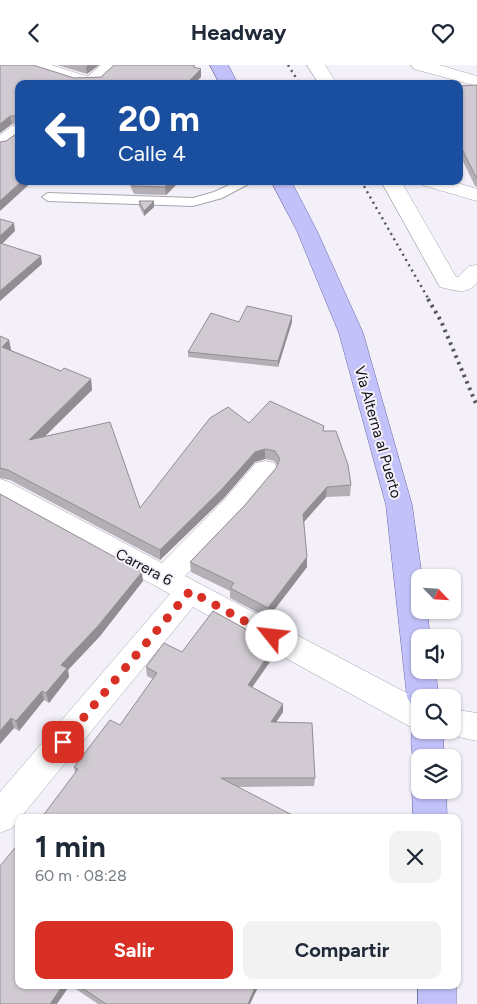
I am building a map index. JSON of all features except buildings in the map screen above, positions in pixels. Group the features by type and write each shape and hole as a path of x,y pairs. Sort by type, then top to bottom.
{"main road":[{"path":"219,65 227,80"},
{"name":"Vía Alterna al Puerto","path":"283,185 307,231 351,333 399,505 422,689"},
{"path":"429,799 430,814"},
{"path":"437,989 437,1004"}],"street":[{"path":"34,65 81,80"},
{"path":"94,80 112,65"},
{"path":"316,65 325,80"},
{"path":"424,66 477,81"},
{"path":"424,66 429,80"},
{"path":"0,143 15,133"},
{"path":"393,185 448,282 470,278"},
{"path":"0,817 264,470"},
{"name":"Carrera 6","path":"0,489 411,711"},
{"path":"461,724 477,727"}],"lane":[{"path":"48,197 192,201 218,195 239,185"}],"railway":[{"path":"288,65 297,80"},
{"path":"363,185 429,300"},
{"path":"428,299 441,321 477,406"}],"route":[{"path":"63,742 190,591 272,636"}]}
